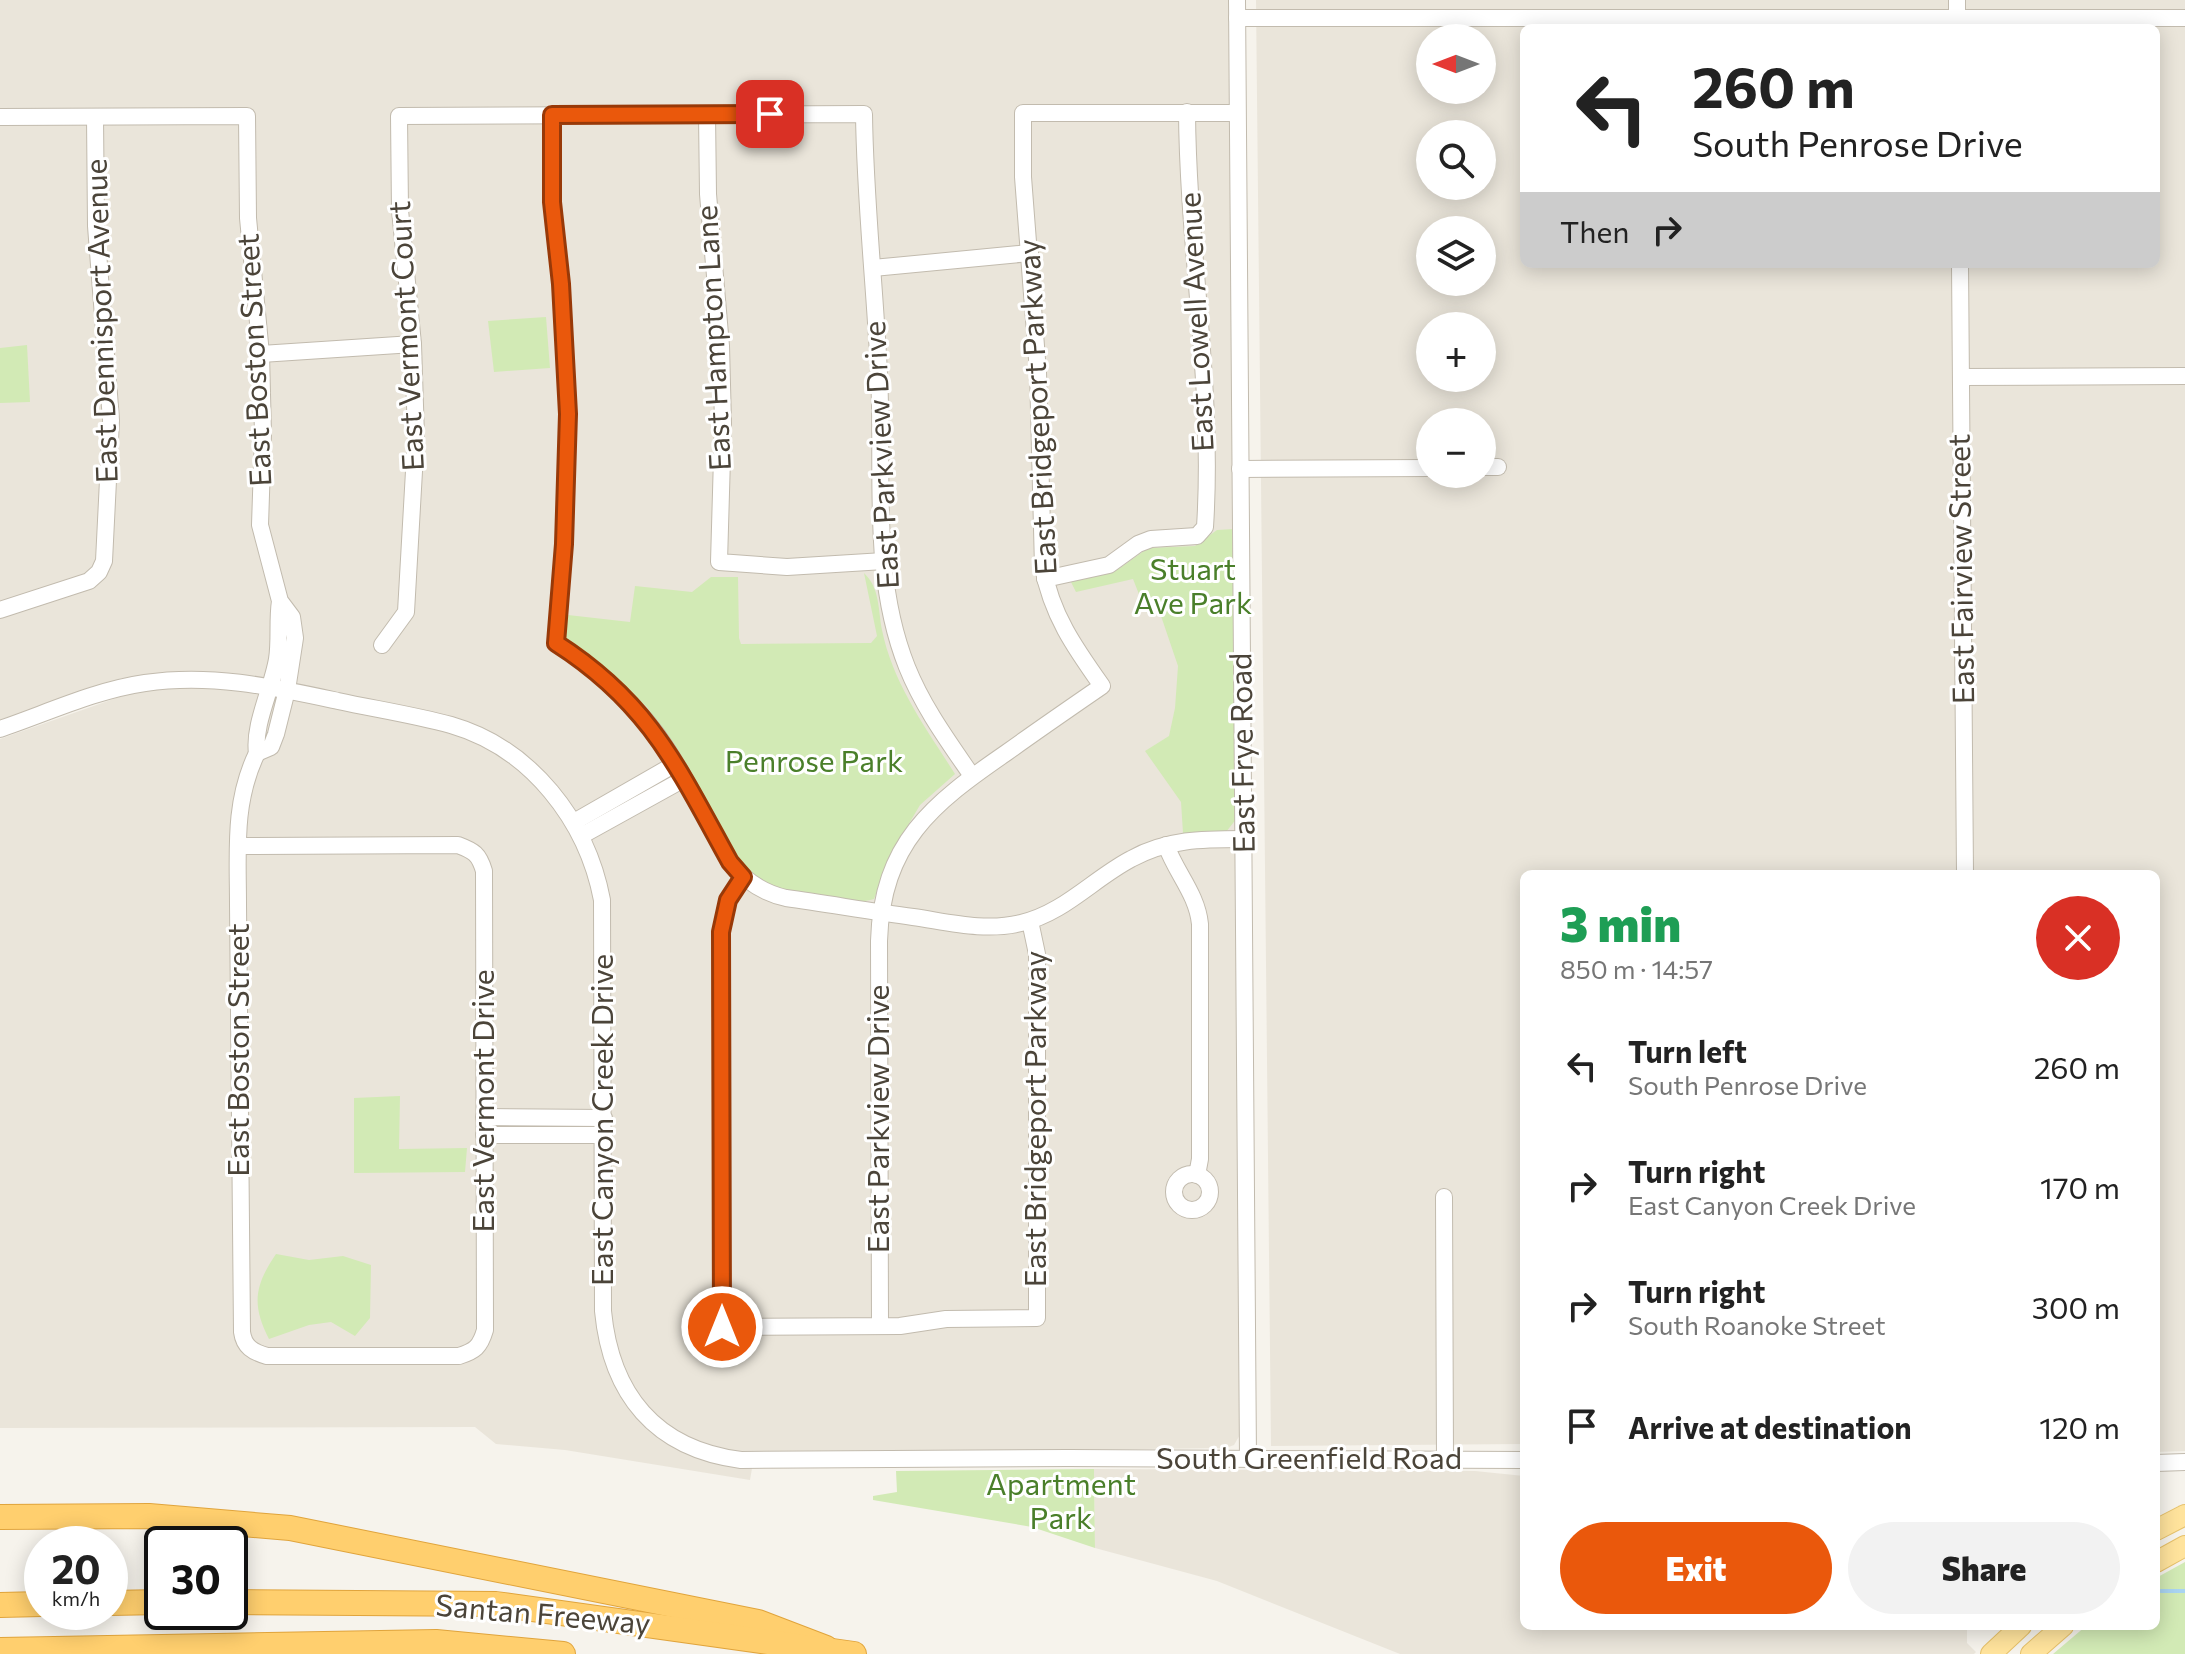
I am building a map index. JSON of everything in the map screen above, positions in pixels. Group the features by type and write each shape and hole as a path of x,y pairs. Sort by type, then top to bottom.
{"highway":[{"path":"0,1517 149,1516 290,1528 758,1622 826,1648"},
{"name":"Santan Freeway","path":"248,1602 496,1604 854,1654"},
{"path":"0,1605 24,1604"},
{"name":"Santan Freeway","path":"0,1650 436,1642 563,1654"}],"main road":[{"path":"2160,1528 2185,1515"},
{"path":"2160,1560 2185,1546"},
{"path":"1991,1654 2017,1630"},
{"path":"2031,1654 2058,1630"}],"street":[{"name":"East Frye Road","path":"1237,0 1248,1458"},
{"path":"1957,0 1958,23"},
{"path":"1237,18 1958,23 2185,18"},
{"path":"1187,112 1237,113"},
{"name":"East Bridgeport Parkway","path":"1102,686 1060,622 1045,579 1041,543 1038,372 1023,177 1023,113 1187,112"},
{"name":"East Lowell Avenue","path":"1045,579 1109,565 1147,541 1194,537 1203,531 1202,329 1188,168 1187,112"},
{"path":"707,114 552,115 552,202 561,284 568,414 564,544 556,643 618,690 653,728 730,862 743,877 760,889 779,896 979,927 1000,927 1030,921 1058,908 1128,861 1166,845 1194,839 1243,839"},
{"name":"East Parkview Drive","path":"707,114 864,114 865,185 879,375 884,561 891,615 907,667 931,715 972,776"},
{"name":"East Hampton Lane","path":"707,114 708,194 722,392 719,562 787,567 884,561"},
{"name":"East Vermont Court","path":"382,645 406,612 416,436 413,344 400,210 399,116 552,115"},
{"name":"East Boston Street","path":"95,117 247,116 248,218 261,354 263,434 260,525 280,601 292,617 295,638 280,688 271,747 257,753 240,801 242,1332 249,1349 267,1356 459,1356 474,1351"},
{"path":"0,117 95,117"},
{"name":"East Dennisport Avenue","path":"0,610 87,582 99,571 104,561 111,420 96,226 95,117"},
{"path":"873,268 1030,253"},
{"name":"East Fairview Street","path":"1960,268 1965,870"},
{"path":"261,354 413,344"},
{"path":"1961,377 2184,376"},
{"path":"1240,469 1416,468"},
{"name":"East Canyon Creek Drive","path":"0,729 142,683 208,679 280,688 452,725 472,733 527,766 546,786 577,829 598,877 604,923 603,1311 605,1334 619,1378 632,1403"},
{"name":"East Parkview Drive","path":"880,1326 881,912 893,868 908,840 937,804 972,776 1102,686"},
{"path":"577,829 675,764"},
{"path":"577,829 684,779"},
{"name":"East Vermont Drive","path":"238,846 458,845 475,851 480,858 484,871 485,1330 481,1343 474,1351"},
{"path":"1166,845 1171,860 1194,898 1200,924 1200,1159 1197,1175"},
{"path":"743,877 728,900 721,932 722,1327 880,1326"},
{"name":"East Bridgeport Parkway","path":"880,1326 946,1319 1037,1318 1037,954 1030,921"},
{"path":"484,1117 604,1127"},
{"path":"484,1135 604,1127"},
{"path":"1444,1197 1445,1460"},
{"name":"South Greenfield Road","path":"632,1403 664,1431 687,1445 717,1457 741,1460 1520,1460"},
{"path":"2160,1463 2185,1462"}],"shaded area":[{"path":"0,0 1230,0 1241,1433 1234,1445 1226,1448 755,1451 750,1480 565,1450 496,1444 475,1427 0,1428 0,739 122,696 122,678 0,721"},
{"path":"1256,0 2185,0 2185,1451 2160,1452 2160,870 1520,870 1520,1444 1271,1446"},
{"path":"1094,1469 1475,1471 1520,1476 1520,1630 1967,1630 1967,1643 1976,1652 1400,1654 1217,1581 1095,1548"}],"green space":[{"path":"546,317 550,368 494,372 488,321"},
{"path":"27,345 30,402 0,403 0,348"},
{"name":"Stuart Ave Park","path":"1234,529 1237,818 1226,832 1183,833 1181,802 1145,751 1169,736 1175,708 1178,666 1161,616 1146,612 1133,579 1076,592 1071,582 1120,568 1148,548 1195,546 1217,530"},
{"name":"Penrose Park","path":"864,573 876,592 887,650 902,687 955,774 920,805 891,854 874,899 845,902 811,897 747,880 692,773 647,707 565,639 568,615 630,622 635,586 692,592 711,577 738,577 741,644 871,643 877,636"},
{"path":"400,1096 399,1149 467,1148 465,1172 354,1173 354,1098"},
{"path":"276,1254 309,1260 343,1256 371,1265 370,1318 355,1336 331,1322 309,1325 269,1339 260,1315 258,1295 264,1275"},
{"name":"Apartment Park","path":"1094,1469 1095,1548 1032,1527 873,1500 873,1496 897,1492 896,1471"},
{"path":"2185,1562 2185,1654 2053,1654 2081,1630 2160,1630 2160,1576"}],"waterway":[{"path":"2161,1591 2185,1591"}],"route":[{"path":"722,1327 721,932 728,900 743,877 730,862 668,749 653,728 599,673 556,643 564,544 568,414 561,284 552,202 552,115 770,114"}]}
